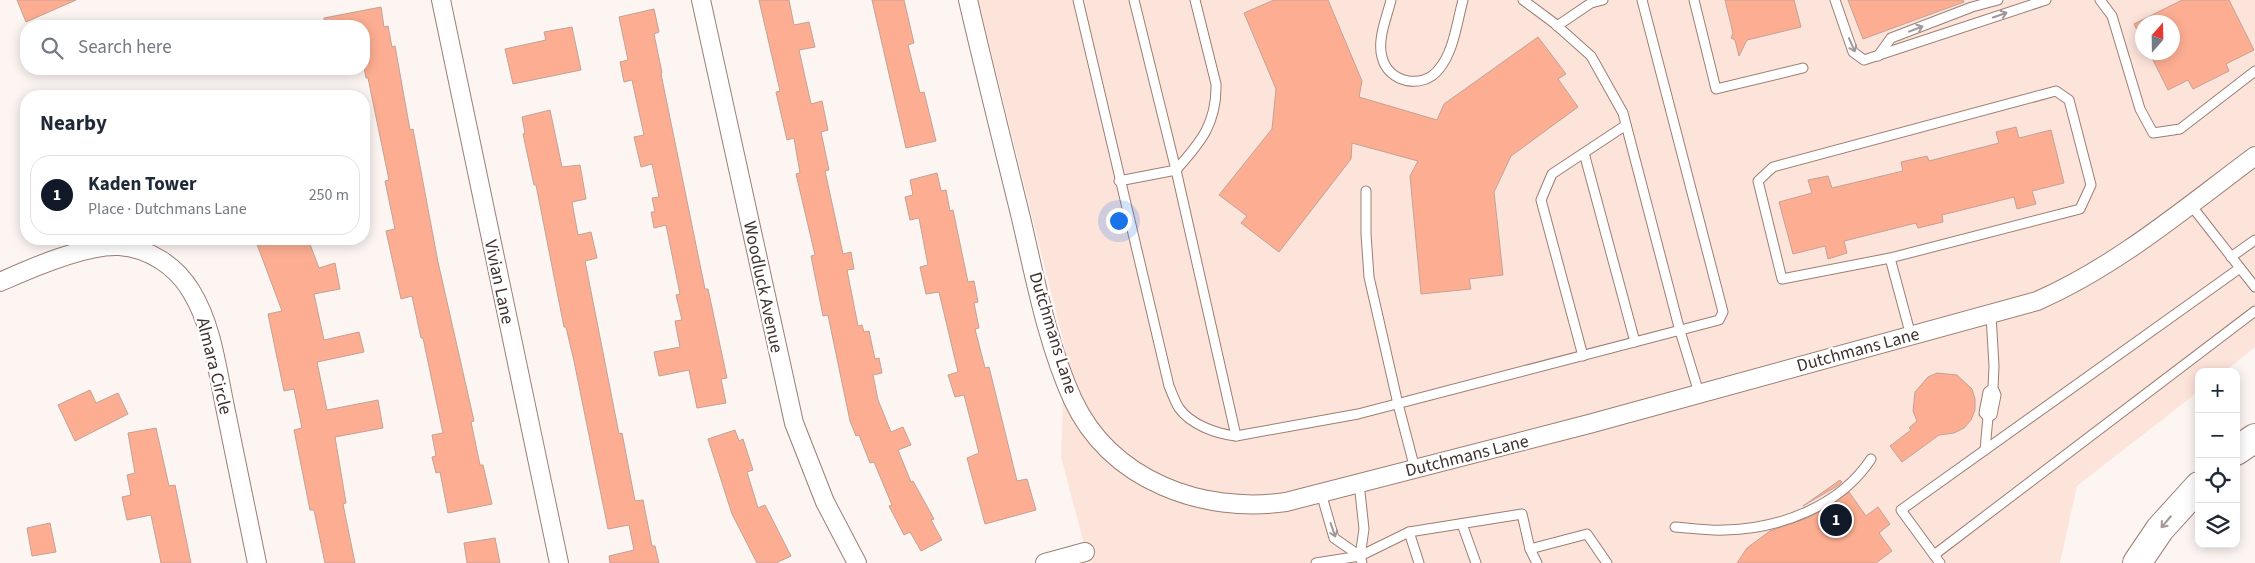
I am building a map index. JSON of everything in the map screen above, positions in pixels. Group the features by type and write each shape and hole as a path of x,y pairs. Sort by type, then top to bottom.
{"highway":[{"path":"2240,448 2255,438"},
{"path":"2138,563 2160,529 2195,490"}],"street":[{"name":"Vivian Lane","path":"441,0 469,142 559,563"},
{"name":"Woodluck Avenue","path":"701,0 794,423 825,502 857,563"},
{"name":"Dutchmans Lane","path":"968,0 1038,290 1059,364 1073,400 1084,419 1109,448 1128,465 1162,486 1193,498 1240,506 1263,505 1321,493 1416,469 1991,315 2037,301 2068,288 2111,262 2255,156"},
{"name":"Almara Circle","path":"0,282 85,250 109,246 136,249 159,259 184,280 198,304 208,332 257,563"},
{"path":"1045,563 1085,552"}],"lane":[{"path":"1078,0 1119,182 1169,386 1179,409 1198,424 1223,434 1236,436 1358,414 1719,320 1723,312 1642,0"},
{"path":"1134,0 1176,170 1236,436"},
{"path":"1119,182 1176,170 1202,142 1212,118 1216,97 1216,84 1195,0"},
{"path":"1391,0 1381,41 1382,58 1392,75 1409,82 1430,79 1440,69 1448,54 1463,0"},
{"path":"1523,0 1557,26 1591,56 1615,98 1626,125 1680,331 1699,393"},
{"path":"1557,26 1590,3 1603,0"},
{"path":"1694,0 1716,89 1803,68"},
{"path":"1835,0 1853,52 1864,60 2035,1 2046,0"},
{"path":"1878,56 1891,38 1972,7 1998,0"},
{"path":"2100,0 2112,16 2140,109 2153,132 2180,129 2255,71"},
{"path":"2056,91 2069,100 2091,185 2080,209 1890,258 1782,279 1758,181 1773,167 2056,91"},
{"path":"1583,356 1542,200 1552,174 1626,125"},
{"path":"1584,153 1635,342"},
{"path":"1366,191 1369,277 1398,404 1416,469"},
{"path":"2190,204 2255,287"},
{"path":"2231,257 2255,240"},
{"path":"1890,258 1910,336"},
{"path":"1940,563 1901,510 2240,268"},
{"path":"1934,555 2255,311"},
{"path":"1986,450 1988,417 1984,413 1988,392 1993,388 1994,366 1991,315"},
{"path":"1675,527 1724,530 1765,525 1802,513 1836,497 1859,477 1871,459"},
{"path":"1359,483 1364,529 1361,560"},
{"path":"1321,493 1334,538 1361,560"},
{"path":"1316,563 1361,560 1409,532 1522,514 1530,549 1537,563"},
{"path":"1462,524 1476,563"},
{"path":"1409,532 1419,563"},
{"path":"1530,549 1587,534 1607,563"}],"shaded area":[{"path":"978,0 2255,0 2255,347 2229,368 2195,368 2195,394 2077,486 2060,563 1089,563 1061,457 1065,348"}],"building":[{"path":"17,0 76,0 31,20 25,20"},
{"path":"759,0 789,0 794,25 809,22 815,47 799,50 811,104 822,101 828,130 821,132 829,170 825,171 843,254 851,252 854,269 847,270 858,326 862,325 864,332 869,331 875,359 879,358 882,373 873,375 878,400 891,432 903,427 911,445 898,450 911,482 913,481 934,519 931,520 942,540 921,551 910,532 904,535 889,506 892,505 874,462 870,463 859,435 856,436 850,421 828,315 823,316 811,256 815,255 796,174 800,173 794,138 787,140 776,92 780,91"},
{"path":"872,0 904,0 914,43 908,45 920,93 924,92 936,141 906,148"},
{"path":"1274,0 1328,0 1362,81 1359,97 1437,120 1444,104 1538,37 1566,74 1558,79 1578,107 1511,156 1494,192 1503,275 1469,279 1471,289 1421,294 1410,176 1418,161 1352,143 1351,159 1279,252 1241,223 1247,216 1219,195 1272,129 1276,89 1244,13"},
{"path":"1725,0 1794,0 1801,27 1747,40 1739,56 1735,40 1731,38 1733,33"},
{"path":"1848,0 1963,0 1964,2 1863,39"},
{"path":"2182,0 2229,0 2254,50 2226,64 2229,71 2193,89 2188,80 2168,90 2153,60 2180,60 2180,15 2152,15"},
{"path":"381,7 384,27 388,26 392,47 395,46 410,130 413,129 438,262 474,421 471,422 480,465 483,465 492,504 448,513 440,472 436,473 432,457 436,456 432,435 443,433 423,338 421,338 412,296 401,299 386,231 395,229 385,181 389,180 368,78 366,78 365,75 370,75 370,20 324,20 324,18"},
{"path":"654,9 659,32 654,34 661,74 705,289 708,289 727,378 721,379 726,403 697,408 689,370 659,376 654,352 680,347 675,321 682,320 676,295 680,294 666,225 654,228 651,212 655,212 652,198 659,197 652,164 641,167 634,137 644,135 632,80 624,82 620,62 628,60 619,17"},
{"path":"572,27 581,70 513,84 505,49 546,40 544,32"},
{"path":"550,110 562,167 580,165 586,199 572,202 578,235 591,232 597,258 585,261 619,434 622,433 635,501 643,500 652,546 655,546 659,563 610,563 609,556 634,550 629,525 608,529 574,361 566,327 564,327 536,185 534,185 523,134 525,133 522,117"},
{"path":"2016,127 2019,138 2051,130 2064,183 2032,191 2036,204 2017,209 2014,197 1942,215 1943,222 1918,228 1916,223 1844,241 1847,253 1828,259 1825,246 1793,254 1779,202 1812,193 1808,180 1828,176 1832,188 1903,171 1901,162 1927,156 1929,161 1999,143 1996,132"},
{"path":"937,173 941,191 946,190 950,211 953,210 968,282 974,281 978,302 974,303 979,328 975,329 985,368 989,367 1017,481 1027,479 1036,510 985,524 967,458 979,453 964,395 955,397 948,375 958,372 939,292 926,294 920,267 928,265 919,218 910,220 905,197 913,195 910,180"},
{"path":"257,245 310,245 319,268 335,263 340,289 314,294 324,340 359,332 364,352 317,362 327,410 378,400 383,428 335,437 346,503 343,504 355,563 325,563 314,510 310,510 294,430 302,428 294,389 284,391 268,314 282,311"},
{"path":"1937,373 1957,375 1972,389 1975,399 1975,410 1971,420 1964,428 1954,433 1939,435 1902,462 1890,446 1911,430 1909,428 1917,421 1913,411 1915,392 1928,377"},
{"path":"90,390 96,403 118,393 128,414 75,441 58,405"},
{"path":"156,428 169,486 175,485 191,563 161,563 151,515 127,520 122,497 131,495 127,475 135,473 128,433"},
{"path":"735,430 739,441 743,439 753,470 747,472 758,508 765,505 791,556 776,563 757,563 732,514 708,439"},
{"path":"1840,480 1842,482 1839,485 1803,506"},
{"path":"1849,492 1866,516 1878,507 1890,524 1879,533 1892,551 1876,563 1737,563 1747,548 1770,531 1810,517"},
{"path":"50,523 56,552 32,556 27,528"},
{"path":"495,538 500,563 467,563 464,543"}],"place":[{"name":"Kaden Tower","path":"1836,520"}]}
